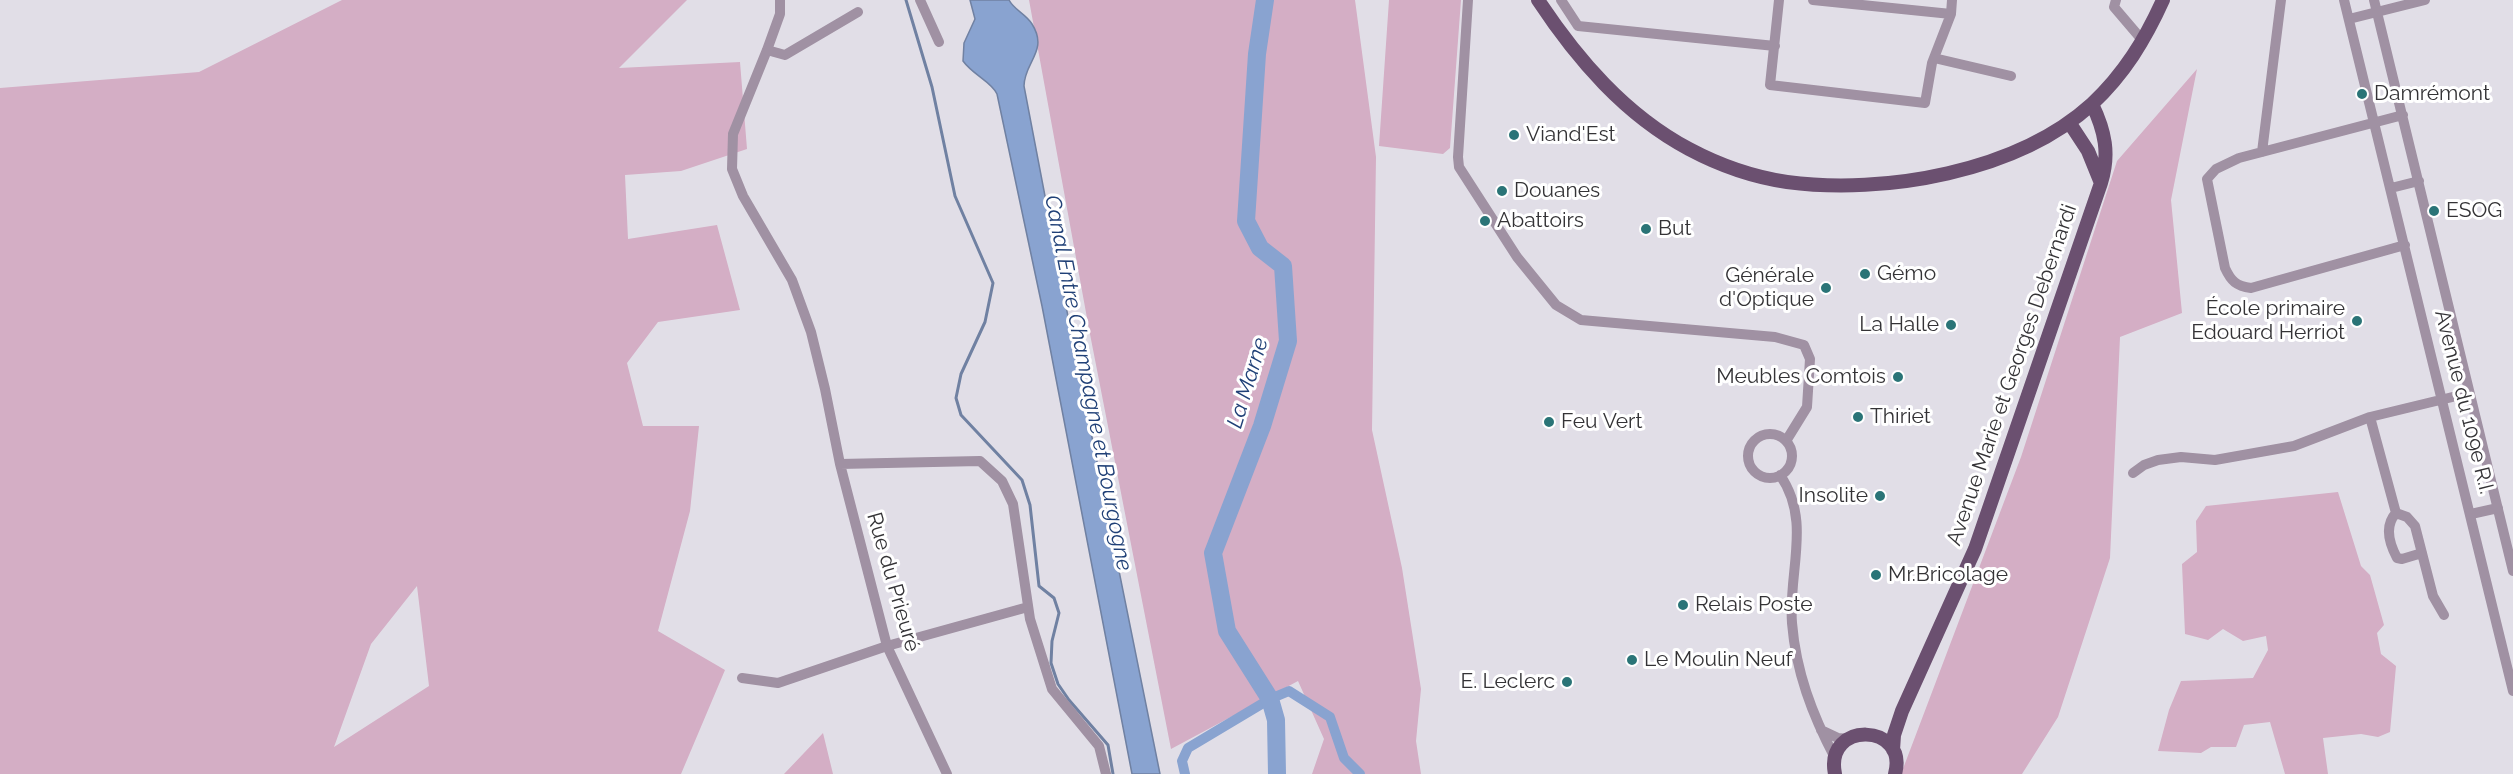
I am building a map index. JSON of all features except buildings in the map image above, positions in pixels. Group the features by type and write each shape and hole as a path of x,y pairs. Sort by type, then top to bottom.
{"main road":[{"path":"1538,0 1568,43 1590,69 1635,113 1660,132 1736,169 1762,177 1786,182 1843,186 1909,180 1941,174 1998,157 2036,141 2069,122 2092,104 2129,64 2163,0"},
{"name":"Avenue Marie et Georges Debernardi","path":"1895,774 1894,735 1902,711 1975,549 2102,183 2107,165 2106,146 2092,104"},
{"path":"2069,122 2088,151 2102,183"},
{"name":"Avenue Marie et Georges Debernardi","path":"1874,735 1890,724 1902,711"},
{"path":"1835,774 1835,758 1842,744 1856,735 1874,735 1888,743 1893,750"}],"street":[{"name":"Rue du Prieuré","path":"780,0 780,14 733,134 732,168 743,196 792,280 807,322 825,389 840,464 887,646 946,774"},
{"path":"920,0 939,42"},
{"path":"1468,0 1459,167 1517,257 1556,305 1581,320 1775,337 1804,345 1810,359 1807,407 1786,441"},
{"path":"1561,0 1578,27 1775,46"},
{"path":"1779,0 1770,86 1925,103 1934,58 1951,14 1952,0"},
{"path":"1813,0 1951,14"},
{"path":"2116,0 2114,7 2143,41"},
{"path":"2262,152 2281,0"},
{"name":"Avenue du 109e R.I.","path":"2344,0 2376,123 2513,691"},
{"name":"Avenue du 109e R.I.","path":"2374,0 2513,571"},
{"path":"2349,19 2425,0"},
{"path":"767,50 785,55 858,12"},
{"path":"1934,58 2011,76"},
{"path":"2403,115 2239,158 2216,169 2207,179 2225,268 2230,279 2237,286 2251,288 2405,245"},
{"path":"2391,189 2419,181"},
{"path":"2133,473 2144,465 2158,460 2181,457 2215,460 2294,446 2370,417 2469,393"},
{"path":"2370,417 2396,513"},
{"path":"1763,435 1779,436 1791,449 1791,460 1780,475 1767,477 1760,475 1750,465 1748,452 1756,439 1763,435"},
{"path":"840,464 980,460 1002,481 1013,504 1030,620 1052,689 1099,746 1106,774"},
{"path":"1780,475 1788,485 1796,510 1798,527 1793,575 1792,620 1795,647 1808,700 1835,758"},
{"path":"2471,514 2498,508"},
{"path":"2396,513 2407,517 2415,526 2433,596 2444,615"},
{"path":"2396,513 2389,521 2388,530 2397,558 2402,559 2422,553"},
{"path":"742,678 778,683 887,646 1028,607"},
{"path":"1821,730 1838,738 1848,739"}],"shaded area":[{"path":"342,0 687,0 619,68 740,62 747,149 681,171 625,175 628,239 717,225 740,310 658,322 627,363 643,426 699,426 690,511 658,631 725,670 681,774 0,774 0,88 199,72","holes":["417,586 429,686 334,747 371,644"]},
{"path":"1029,0 1355,0 1376,157 1372,430 1402,568 1421,689 1416,741 1421,774 1312,774 1324,739 1298,681 1171,749 1089,329"},
{"path":"1389,0 1461,0 1450,148 1443,154 1379,146"},
{"path":"2197,69 2171,200 2182,313 2120,337 2110,558 2058,717 2022,774 1901,774 2021,457 2117,161"},
{"path":"2338,492 2361,566 2370,575 2384,625 2377,633 2381,654 2396,666 2390,732 2378,737 2361,734 2323,738 2328,774 2285,774 2270,722 2244,725 2236,747 2211,747 2201,753 2158,751 2169,710 2181,681 2253,678 2268,650 2266,636 2243,641 2223,629 2208,640 2185,634 2182,564 2197,552 2196,521 2206,506"},
{"path":"823,733 833,774 784,774"}],"water":[{"path":"970,0 1009,0 1032,24 1037,33 1037,49 1024,86 1160,774 1132,774 1042,306 997,94 963,61 964,43 975,19"}],"waterway":[{"path":"906,0 932,87 955,196 993,283 985,322 961,374 956,398 961,415 1022,480 1030,505 1039,586 1054,598 1059,613 1052,641 1051,663 1058,684 1069,700 1108,745 1113,774"},
{"name":"La Marne","path":"1265,0 1257,54 1246,221 1260,248 1283,266 1288,341 1262,426 1213,553 1227,631 1270,699 1276,720 1277,774"},
{"path":"1185,774 1182,761 1188,748 1270,699 1289,691 1330,717 1344,758 1360,774"}],"place":[{"name":"Damrémont","path":"2362,94"},
{"name":"Viand'Est","path":"1514,135"},
{"name":"Douanes","path":"1502,191"},
{"name":"ESOG","path":"2434,211"},
{"name":"Abattoirs","path":"1485,221"},
{"name":"But","path":"1646,229"},
{"name":"Gémo","path":"1865,274"},
{"name":"Générale d'Optique","path":"1826,288"},
{"name":"École primaire Edouard Herriot","path":"2357,321"},
{"name":"La Halle","path":"1951,325"},
{"name":"Meubles Comtois","path":"1898,377"},
{"name":"Thiriet","path":"1858,417"},
{"name":"Feu Vert","path":"1549,422"},
{"name":"Insolite","path":"1880,496"},
{"name":"Mr.Bricolage","path":"1876,575"},
{"name":"Relais Poste","path":"1683,605"},
{"name":"Le Moulin Neuf","path":"1632,660"},
{"name":"E. Leclerc","path":"1567,682"}],"water label":[{"name":"Canal Entre Champagne et Bourgogne","path":"1088,383"}]}
